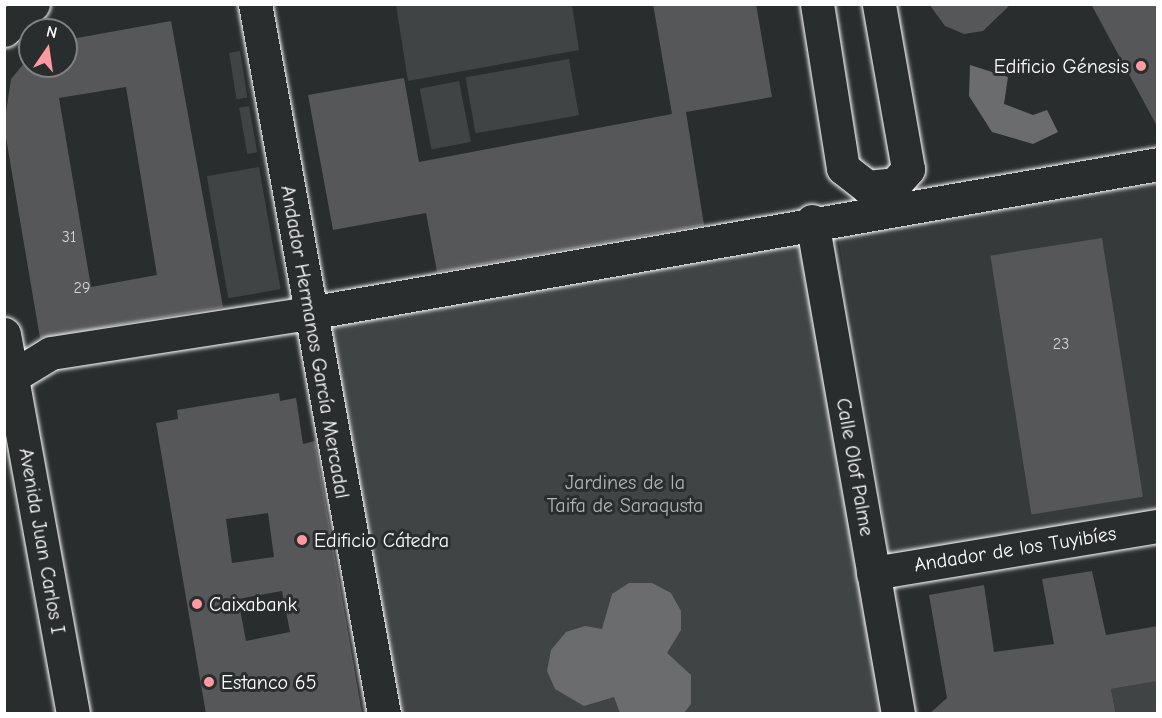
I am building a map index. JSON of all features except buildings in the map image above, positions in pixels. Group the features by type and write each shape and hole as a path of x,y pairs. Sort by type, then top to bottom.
{"street":[{"path":"4,30 33,4"},
{"name":"Andador Hermanos García Mercadal","path":"255,4 309,314 384,714"},
{"path":"817,4 843,168 867,187 895,184 908,169 879,4"},
{"path":"13,376 51,353 309,314 812,221 1158,164"},
{"name":"Calle Olof Palme","path":"812,221 898,714"},
{"name":"Avenida Juan Carlos I","path":"4,334 73,714"},
{"name":"Andador de los Tuyibíes","path":"873,573 1158,526"}],"shaded area":[{"path":"970,65 1008,77 1004,104 1033,115 1047,110 1058,132 1033,144 992,132 969,96"},
{"path":"1157,156 1157,541 894,586 834,211"},
{"path":"629,583 652,583 671,593 681,611 681,630 667,653 691,675 691,704 684,713 620,713 614,697 584,706 555,689 547,671 551,650 566,632 585,626 602,629 612,594"}],"green space":[{"path":"396,5 572,5 579,50 408,81"},
{"path":"240,51 247,97 236,99 229,53"},
{"path":"569,59 579,115 475,133 466,77"},
{"path":"459,81 471,142 432,149 420,89"},
{"path":"249,106 257,152 247,154 239,108"},
{"path":"259,167 281,289 228,298 207,176"},
{"name":"Jardines de la Taifa de Saraqusta","path":"803,239 889,713 396,713 325,325"},
{"path":"1157,681 1157,713 1116,713 1111,689"}],"place":[{"name":"Edificio Génesis","path":"1141,66"},
{"name":"Edificio Cátedra","path":"302,540"},
{"name":"Caixabank","path":"197,604"},
{"name":"Estanco 65","path":"209,682"}]}
